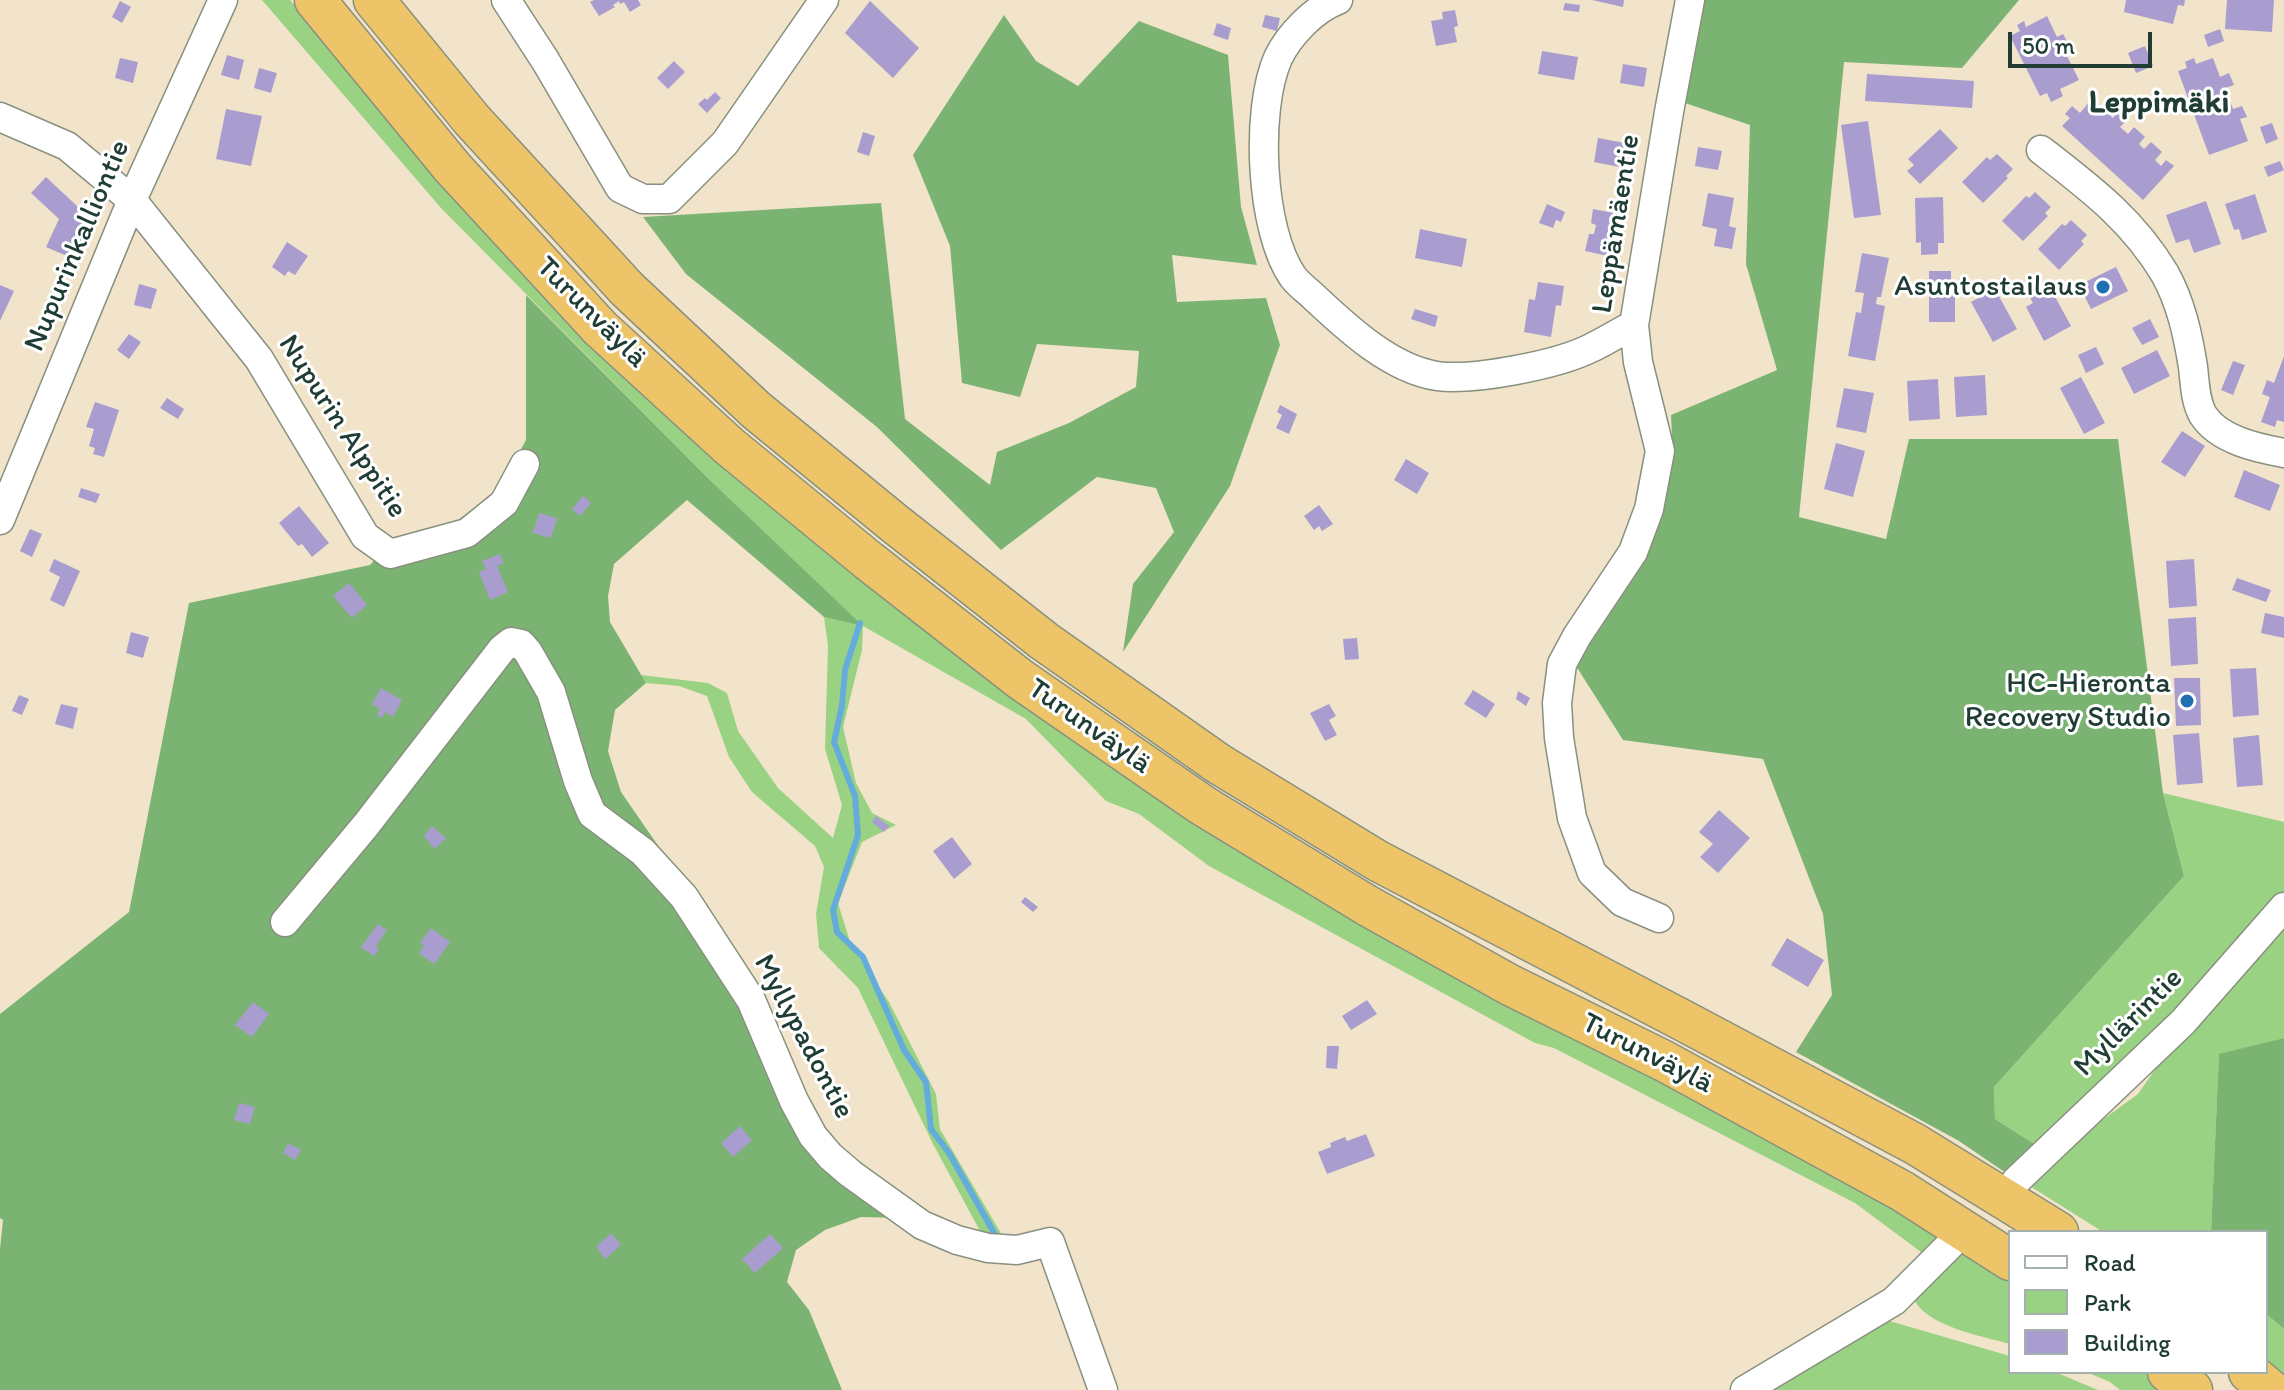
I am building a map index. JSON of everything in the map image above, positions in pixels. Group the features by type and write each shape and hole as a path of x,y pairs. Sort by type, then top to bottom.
{"highway":[{"name":"Turunväylä","path":"315,0 452,167 600,328 741,456 1020,679 1202,805 1368,906 1510,985 1664,1061 1902,1191 2008,1259"},
{"name":"Turunväylä","path":"374,0 472,120 627,289 756,410 1044,641 1219,764 1378,861 1915,1144 2055,1230"},
{"path":"2171,1374 2192,1390"},
{"path":"2251,1374 2270,1390"}],"street":[{"name":"Nupurinkalliontie","path":"0,520 132,200 223,0"},
{"path":"506,0 620,188 643,199 669,199 725,143 824,0"},
{"path":"1338,0 1308,19 1289,41 1278,59 1266,97 1267,201 1276,240 1293,277 1379,351 1434,376 1466,377 1558,361 1590,349 1634,325"},
{"name":"Leppämäentie","path":"1659,918 1622,902 1592,873 1572,818 1559,738 1557,703 1562,664 1633,552 1649,509 1655,480 1660,451 1638,362 1634,325 1690,0"},
{"path":"0,117 67,146 132,200"},
{"path":"2041,150 2102,197 2141,238 2164,273 2177,297 2186,330 2202,413 2213,426 2233,438 2284,453"},
{"name":"Nupurin Alppitie","path":"132,200 259,359 365,536 390,554 467,533 504,503 525,464"},
{"name":"Myllypadontie","path":"285,922 366,825 502,649 511,642 521,644 551,692 578,781 592,814 643,852 684,897 751,1000 794,1101 813,1136 851,1174 922,1225 957,1240 988,1248 1017,1250 1050,1242 1103,1390"},
{"name":"Myllärintie","path":"2016,1181 2183,1022 2284,907"},
{"path":"1745,1390 1894,1301 1950,1245"}],"green space":[{"path":"262,0 290,0 406,136 949,648 1105,763 1232,844 1675,1082 1945,1236 1925,1255 1855,1203 1554,1048 1535,1043 1209,866 1139,814 1106,801 1026,719 863,626 862,650 843,727 856,783 872,813 896,825 862,842 838,903 851,945 889,1002 936,1094 940,1129 1006,1242 986,1242 933,1144 858,988 819,948 816,914 824,867 815,846 752,792 729,757 707,696 679,686 646,683 641,675 708,683 727,693 738,731 778,788 833,838 842,805 825,749 828,646 824,617 861,625 712,482 441,208"},
{"path":"1701,0 2019,0 1962,68 1844,62 1799,517 1886,539 1909,439 2118,439 2163,793 2184,876 1994,1087 1995,1119 2039,1147 2009,1175 1959,1141 1796,1052 1832,995 1823,914 1763,759 1623,740 1576,666 1647,549 1673,457 1671,415 1777,370 1746,264 1750,125 1682,102"},
{"path":"1004,15 1036,61 1078,86 1139,21 1228,55 1241,207 1257,265 1172,255 1177,302 1266,298 1280,345 1230,486 1123,652 1133,584 1174,532 1156,488 1097,477 1001,550 877,427 686,274 643,217 881,203 905,419 990,485 997,452 1069,423 1136,387 1139,351 1037,344 1020,397 962,383 950,246 913,155"},
{"path":"526,295 712,482 863,626 824,617 687,500 614,564 608,596 610,622 646,683 615,710 608,751 621,792 668,860 723,930 762,1004 814,1126 900,1218 861,1217 825,1230 796,1250 787,1282 809,1310 842,1390 0,1390 0,1249 3,1220 0,1218 0,1014 129,912 189,603 370,565 394,539 454,523 499,489 526,440"},
{"path":"2163,793 2284,822 2284,901 2039,1147 1995,1119 1994,1087 2184,876"},
{"path":"2284,925 2284,1038 2219,1055 2211,1230 2100,1230 2025,1183 2050,1158 2138,1094 2172,1045"},
{"path":"2284,1038 2284,1329 2268,1316 2268,1230 2211,1230 2219,1054"},
{"path":"1958,1245 2008,1274 2008,1343 1941,1323 1919,1307 1913,1297"},
{"path":"2268,1316 2284,1329 2284,1380 2268,1366"},
{"path":"1879,1318 2008,1355 2008,1374 2060,1374 2098,1390 1756,1390"},
{"path":"2091,1374 2146,1374 2167,1390 2120,1390"}],"building":[{"path":"638,0 641,5 630,12 624,2 620,4 619,1 599,16 590,2"},
{"path":"1592,0 1624,0 1623,7"},
{"path":"2126,0 2185,0 2184,6 2178,5 2173,24 2124,12"},
{"path":"2227,0 2274,0 2272,32 2225,29"},
{"path":"120,1 131,7 122,23 112,17"},
{"path":"870,1 919,48 893,78 845,33"},
{"path":"1565,3 1580,5 1579,12 1563,10"},
{"path":"1455,10 1457,42 1436,46 1431,21 1443,19 1442,12"},
{"path":"1265,15 1280,18 1277,31 1262,27"},
{"path":"2047,16 2057,37 2063,34 2068,43 2062,46 2079,80 2060,89 2063,96 2051,102 2047,93 2040,96 2010,36 2020,31 2017,25 2024,21 2026,27"},
{"path":"1217,23 1231,28 1228,40 1213,35"},
{"path":"2220,29 2224,41 2208,47 2204,35"},
{"path":"2145,46 2153,66 2136,73 2128,53"},
{"path":"1542,51 1578,57 1574,80 1538,74"},
{"path":"227,55 244,60 239,80 221,75"},
{"path":"120,58 138,62 133,83 115,78"},
{"path":"2194,58 2196,64 2213,58 2220,77 2229,73 2234,85 2225,88 2233,109 2242,106 2247,117 2240,119 2248,141 2209,155 2178,71 2187,68 2185,62"},
{"path":"674,61 685,72 668,89 657,78"},
{"path":"1623,64 1647,68 1644,87 1620,83"},
{"path":"259,68 277,73 271,93 254,88"},
{"path":"1867,74 1974,81 1972,108 1865,101"},
{"path":"715,92 721,98 707,113 698,104"},
{"path":"2092,99 2113,118 2117,113 2126,121 2120,127 2128,134 2134,127 2145,137 2139,144 2144,149 2151,142 2162,152 2155,160 2161,166 2166,160 2174,166 2143,200 2062,126 2070,118 2065,114 2072,106 2080,113"},
{"path":"226,109 262,116 251,166 216,159"},
{"path":"1868,121 1881,215 1854,218 1841,125"},
{"path":"2272,123 2278,139 2266,144 2260,127"},
{"path":"1940,129 1958,148 1920,184 1907,171 1914,165 1908,159"},
{"path":"863,132 875,136 869,156 857,152"},
{"path":"1598,138 1625,143 1620,167 1594,162"},
{"path":"1698,147 1722,151 1718,170 1695,166"},
{"path":"1997,154 2013,169 1983,203 1962,182 1987,157 1990,160"},
{"path":"2280,161 2284,170 2268,177 2264,167"},
{"path":"46,177 91,219 74,259 46,247 59,219 31,193"},
{"path":"2035,192 2051,207 2045,213 2048,216 2023,241 2002,221 2026,196 2029,198"},
{"path":"1708,193 1734,198 1729,226 1736,228 1732,249 1714,246 1717,229 1702,226"},
{"path":"2255,194 2267,232 2242,240 2239,229 2234,230 2225,204"},
{"path":"1943,197 1944,243 1938,243 1938,254 1921,255 1921,242 1916,243 1915,198"},
{"path":"2206,201 2221,244 2194,253 2189,239 2176,243 2166,215"},
{"path":"1547,204 1565,212 1561,222 1556,220 1553,228 1539,223"},
{"path":"1593,209 1624,215 1621,231 1611,229 1608,256 1585,251 1589,234 1594,234 1596,225 1591,223"},
{"path":"2071,220 2087,235 2081,241 2084,244 2059,270 2038,249 2062,224 2065,226"},
{"path":"1420,229 1467,239 1462,267 1415,258"},
{"path":"287,242 308,256 295,275 288,271 285,276 272,267"},
{"path":"1862,253 1889,258 1881,297 1877,297 1876,304 1885,306 1875,361 1848,356 1856,312 1861,313 1864,293 1855,292"},
{"path":"2116,267 2128,291 2091,309 2079,285"},
{"path":"1929,271 1951,271 1951,279 1955,280 1955,322 1929,322"},
{"path":"1538,282 1564,286 1561,306 1556,305 1551,337 1524,332 1529,299 1535,300"},
{"path":"139,284 157,289 151,309 134,305"},
{"path":"0,285 14,291 0,321"},
{"path":"2046,288 2050,295 2053,293 2071,326 2044,341 2026,307 2033,303 2029,296"},
{"path":"1995,289 2017,329 1993,342 1971,302"},
{"path":"1415,309 1438,316 1435,327 1411,319"},
{"path":"2150,319 2159,337 2142,345 2132,328"},
{"path":"129,334 141,342 129,359 117,350"},
{"path":"2096,347 2104,364 2086,373 2078,355"},
{"path":"2157,350 2170,376 2134,394 2121,368"},
{"path":"2284,356 2284,422 2277,420 2275,427 2261,422 2270,397 2262,394 2267,380 2274,383"},
{"path":"2233,361 2245,365 2233,395 2221,390"},
{"path":"1985,375 1987,415 1956,417 1954,377"},
{"path":"2081,377 2105,423 2084,434 2060,388"},
{"path":"1938,379 1940,419 1909,421 1907,381"},
{"path":"1844,388 1874,393 1866,433 1836,427"},
{"path":"167,398 184,409 178,419 160,408"},
{"path":"95,402 119,410 104,457 93,454 95,448 89,446 94,429 86,427"},
{"path":"1280,405 1297,414 1289,434 1276,428 1282,415 1277,412"},
{"path":"2182,431 2205,446 2185,477 2161,462"},
{"path":"1836,443 1865,451 1853,497 1824,489"},
{"path":"1406,459 1429,473 1417,494 1394,480"},
{"path":"2244,470 2280,485 2270,511 2234,497"},
{"path":"81,488 100,494 96,503 78,497"},
{"path":"583,496 591,503 580,516 572,509"},
{"path":"1319,505 1333,524 1322,531 1319,526 1314,530 1304,516"},
{"path":"299,506 329,543 312,557 279,523"},
{"path":"539,513 557,518 551,538 533,533"},
{"path":"30,529 42,534 32,557 20,551"},
{"path":"500,554 504,563 497,566 508,592 490,600 479,572 486,569 482,561"},
{"path":"54,559 80,571 64,607 50,600 60,577 49,571"},
{"path":"2194,559 2197,606 2169,608 2166,561"},
{"path":"2237,578 2271,590 2266,602 2232,590"},
{"path":"349,583 367,605 352,618 333,596"},
{"path":"2265,613 2284,617 2284,638 2261,633"},
{"path":"2196,617 2198,664 2171,666 2168,619"},
{"path":"131,632 149,637 143,658 126,653"},
{"path":"1357,638 1359,659 1345,660 1343,639"},
{"path":"2256,668 2259,715 2233,717 2230,669"},
{"path":"2174,678 2200,678 2201,725 2176,726"},
{"path":"381,688 402,700 393,717 385,712 382,718 377,715 380,709 372,704"},
{"path":"1473,690 1495,704 1486,718 1464,704"},
{"path":"1518,691 1530,698 1526,706 1516,699"},
{"path":"19,695 29,699 22,715 12,711"},
{"path":"61,704 78,708 73,729 55,724"},
{"path":"1329,704 1336,716 1329,720 1337,735 1325,741 1310,713"},
{"path":"2199,733 2203,783 2177,785 2173,735"},
{"path":"2259,735 2263,785 2237,787 2233,738"},
{"path":"1719,810 1750,838 1718,873 1700,857 1713,844 1699,832"},
{"path":"876,816 889,826 884,832 872,822"},
{"path":"432,826 446,838 435,849 424,836"},
{"path":"952,837 972,864 954,879 933,851"},
{"path":"1025,897 1038,907 1033,912 1021,902"},
{"path":"378,924 387,930 376,946 379,949 374,956 361,947"},
{"path":"431,928 450,942 434,964 419,953 424,946 420,943"},
{"path":"1787,938 1824,960 1808,987 1771,965"},
{"path":"1367,1000 1377,1014 1351,1030 1342,1016"},
{"path":"253,1002 269,1014 252,1037 235,1025"},
{"path":"1327,1046 1339,1046 1337,1069 1326,1068"},
{"path":"239,1103 255,1107 250,1124 234,1120"},
{"path":"740,1126 752,1140 733,1157 721,1143"},
{"path":"1366,1134 1375,1156 1327,1174 1318,1152 1345,1137 1347,1141"},
{"path":"288,1143 301,1150 295,1160 283,1153"},
{"path":"611,1233 621,1245 605,1259 596,1247"},
{"path":"770,1234 783,1248 755,1273 742,1259"}],"waterway":[{"path":"860,623 845,670 842,706 834,742 855,796 858,835 833,910 837,932 863,957 904,1050 926,1082 931,1129 949,1153 997,1238"}],"place":[{"name":"Asuntostailaus","path":"2103,287"},
{"name":"HC-Hieronta Recovery Studio","path":"2187,701"}],"district":[{"name":"Leppimäki","path":"2159,104"}]}
